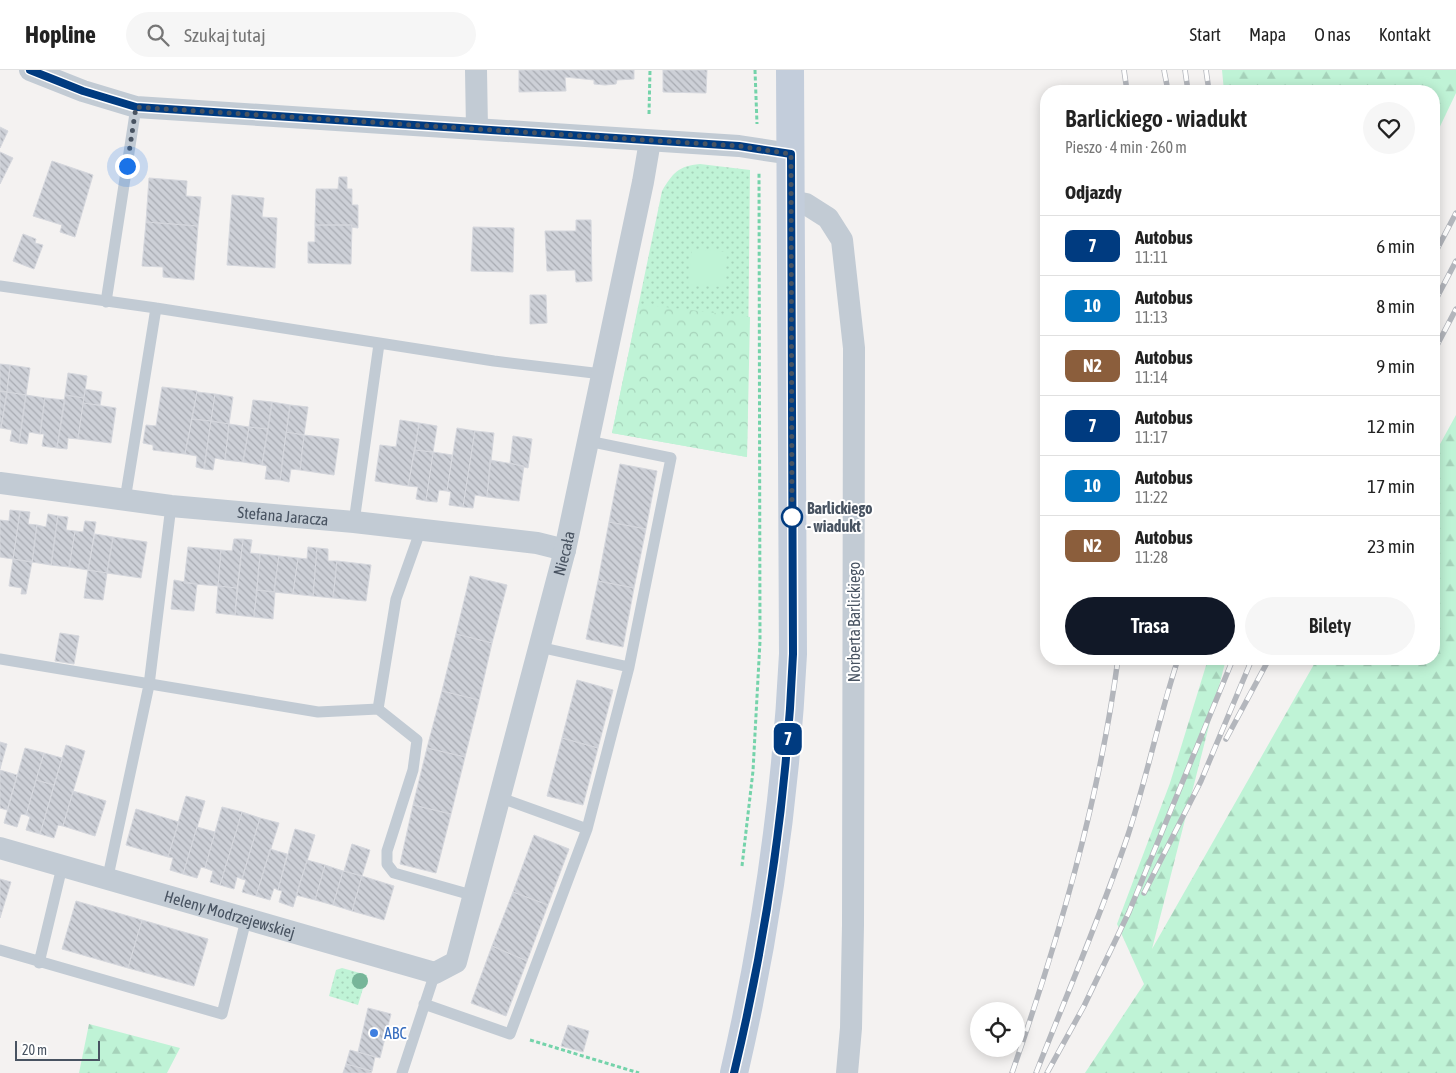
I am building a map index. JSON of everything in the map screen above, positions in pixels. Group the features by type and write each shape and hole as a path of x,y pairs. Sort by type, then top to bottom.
{"street":[{"path":"30,70 83,91 136,107 759,148 791,154"},
{"path":"476,70 476,129"},
{"path":"734,1073 760,953 772,877 785,774 793,654 790,70"},
{"name":"Niecała","path":"434,973 456,962 501,798 565,550 650,141"},
{"name":"Norberta Barlickiego","path":"791,201 806,204 828,218 842,240 854,348 853,916 847,1073"},
{"name":"Stefana Jaracza","path":"0,483 171,506 354,522 538,542 565,550"},
{"name":"Heleny Modrzejewskiej","path":"0,848 107,881 434,973"}],"lane":[{"path":"106,302 136,107"},
{"path":"0,286 156,308 379,344 602,374"},
{"path":"125,500 156,308"},
{"path":"354,522 379,344"},
{"path":"424,1004 510,1034 588,829 629,668 671,458 588,440"},
{"path":"107,881 149,684 171,506"},
{"path":"378,709 396,599 421,529"},
{"path":"539,647 629,668"},
{"path":"0,659 318,712 378,709 417,740 413,770 387,851 387,864 394,874 475,896"},
{"path":"501,798 588,829"},
{"path":"38,963 62,867"},
{"path":"0,950 38,963 222,1014 246,920"},
{"path":"402,1073 434,973"}],"path":[{"path":"650,70 650,141"},
{"path":"742,868 753,771 760,641 759,148 755,70"},
{"path":"510,1034 639,1073"}],"green space":[{"path":"1222,70 1456,70 1456,93 1440,126 1440,85 1223,85"},
{"path":"700,164 750,170 747,457 612,433 662,191 669,179 681,169"},
{"path":"692,249 727,252 724,287 688,284"},
{"path":"639,304 750,317 747,457 612,433"},
{"path":"1456,415 1456,1073 1085,1073 1144,984 1117,924 1170,783 1206,665 1224,665 1152,949 1314,665 1440,665 1440,444"},
{"path":"342,968 367,975 358,1005 329,996 336,970"},
{"path":"89,1024 180,1048 167,1073 79,1073"}],"building":[{"path":"519,70 634,70 634,79 617,80 616,84 605,85 594,84 594,80 565,77 566,91 519,92"},
{"path":"663,70 707,70 706,93 663,92"},
{"path":"0,127 8,131 0,148"},
{"path":"0,152 13,158 0,184"},
{"path":"52,161 93,175 75,237 60,232 62,225 33,216"},
{"path":"339,177 347,177 347,189 352,189 352,205 358,205 358,228 351,227 352,225 315,225 316,189 338,189"},
{"path":"149,178 187,181 186,196 201,197 198,226 146,222"},
{"path":"232,195 264,198 262,217 277,218 275,268 227,265"},
{"path":"576,220 591,220 592,281 576,282 575,270 547,271 545,231 576,231"},
{"path":"146,222 198,226 194,280 163,277 163,267 142,266"},
{"path":"315,225 352,225 351,264 308,263 308,242 315,242"},
{"path":"473,227 514,228 513,272 471,271"},
{"path":"23,234 36,239 35,243 43,245 34,269 13,261"},
{"path":"530,295 546,295 547,323 530,324"},
{"path":"0,364 10,365 7,392 0,391"},
{"path":"10,365 30,368 26,395 7,392"},
{"path":"68,373 87,376 84,398 65,395"},
{"path":"162,387 197,391 185,454 153,450 153,445 143,443 146,425 156,426"},
{"path":"85,389 102,392 100,405 83,403"},
{"path":"0,391 7,392 1,428 0,428"},
{"path":"7,392 26,395 19,443 10,441 12,430 1,428"},
{"path":"197,392 215,394 211,421 192,419"},
{"path":"215,394 233,397 229,424 211,421"},
{"path":"26,395 45,398 40,434 29,432 27,444 19,443"},
{"path":"65,395 84,398 78,439 68,438 67,449 57,448"},
{"path":"45,398 65,400 57,448 42,446 44,434 40,434"},
{"path":"253,400 272,402 268,429 249,427"},
{"path":"272,402 290,405 280,480 265,479 267,466 262,465"},
{"path":"83,403 116,408 111,443 78,439"},
{"path":"290,405 308,407 304,435 286,432"},
{"path":"192,419 211,421 204,469 196,467 197,456 185,454"},
{"path":"400,420 419,423 408,486 375,481 380,445 396,447"},
{"path":"211,421 229,424 225,460 215,458 213,470 204,469"},
{"path":"419,423 437,426 433,452 415,450"},
{"path":"229,424 249,427 243,462 225,460"},
{"path":"249,427 268,429 262,465 243,462"},
{"path":"457,428 475,431 463,507 449,505 451,492 447,491"},
{"path":"475,431 494,433 487,497 475,495 473,508 463,507"},
{"path":"286,432 304,435 300,470 291,469 289,482 280,480"},
{"path":"304,435 339,439 334,475 300,470"},
{"path":"513,436 532,439 528,468 510,463"},
{"path":"415,450 433,452 426,501 416,499 418,487 408,486"},
{"path":"433,452 452,455 447,491 439,490 437,502 426,501"},
{"path":"490,460 524,466 519,501 487,497"},
{"path":"620,464 657,471 646,529 609,522"},
{"path":"10,510 20,511 13,559 0,557 0,520 9,521"},
{"path":"20,511 30,512 28,524 37,525 32,562 13,559"},
{"path":"48,514 58,516 51,565 32,562 37,525 46,527"},
{"path":"58,516 68,517 66,530 75,531 69,567 51,565"},
{"path":"85,521 96,522 88,570 69,567 75,531 83,532"},
{"path":"609,522 646,529 634,588 598,581"},
{"path":"95,534 113,537 107,573 88,570"},
{"path":"113,537 147,542 141,578 107,573"},
{"path":"234,539 243,539 237,588 218,586 221,550 232,551"},
{"path":"243,539 252,540 250,553 260,554 254,617 235,615"},
{"path":"188,547 221,550 218,586 184,583"},
{"path":"308,547 317,548 313,596 293,594 298,558 307,559"},
{"path":"317,548 328,549 328,561 337,561 333,598 313,596"},
{"path":"260,554 279,556 274,592 257,590"},
{"path":"279,556 298,558 293,594 274,592"},
{"path":"13,559 32,562 26,594 21,594 22,588 9,586"},
{"path":"337,561 371,565 366,601 333,598"},
{"path":"88,570 107,573 103,600 84,598"},
{"path":"470,576 507,585 492,643 456,634"},
{"path":"174,580 197,584 194,611 171,609"},
{"path":"598,581 634,588 623,647 586,639"},
{"path":"218,586 237,588 235,615 216,613"},
{"path":"257,590 275,592 273,619 254,617"},
{"path":"60,633 79,636 74,664 55,661"},
{"path":"456,634 492,643 479,700 442,691"},
{"path":"577,680 613,690 598,748 562,738"},
{"path":"442,691 479,700 465,757 427,748"},
{"path":"562,738 598,748 583,805 547,796"},
{"path":"0,742 7,744 0,769"},
{"path":"66,745 85,751 63,826 58,825 54,838 40,834"},
{"path":"25,748 44,753 26,815 21,814 17,827 4,823"},
{"path":"427,748 465,757 451,814 413,805"},
{"path":"44,753 62,758 54,785 36,780"},
{"path":"0,770 17,775 7,810 0,808"},
{"path":"36,780 54,785 40,834 26,830 30,817 26,815"},
{"path":"73,791 106,801 95,836 63,826"},
{"path":"186,796 205,801 183,874 170,870 173,858 168,857"},
{"path":"413,805 451,814 436,873 400,864"},
{"path":"222,807 242,812 220,885 210,882 213,871 205,868"},
{"path":"136,809 179,822 168,857 126,845"},
{"path":"242,812 260,818 242,879 237,877 234,889 220,885"},
{"path":"260,818 279,823 256,896 242,892 246,880 242,879"},
{"path":"197,827 215,832 205,868 201,867 197,878 183,874"},
{"path":"295,829 315,835 293,907 279,902 282,891 278,890"},
{"path":"534,835 569,849 548,905 513,892"},
{"path":"352,844 370,850 362,876 344,871"},
{"path":"270,849 287,854 278,890 274,888 270,900 256,896"},
{"path":"307,860 325,865 315,900 296,895"},
{"path":"325,865 343,871 333,905 315,900"},
{"path":"343,871 362,876 352,911 333,905"},
{"path":"362,876 394,886 384,920 352,911"},
{"path":"0,879 11,882 0,918"},
{"path":"513,892 548,905 527,961 492,946"},
{"path":"76,901 142,920 128,968 62,949"},
{"path":"142,920 208,939 194,986 128,968"},
{"path":"492,946 527,961 506,1016 471,1003"},
{"name":"ABC","path":"368,1008 391,1014 380,1058 358,1052"},
{"path":"568,1025 589,1031 583,1052 561,1046"},
{"path":"350,1050 375,1057 372,1071 346,1064"},
{"path":"346,1064 372,1071 371,1073 343,1073"}],"railway":[{"path":"1124,70 1126,85"},
{"path":"1164,70 1167,85"},
{"path":"1185,70 1187,85"},
{"path":"1206,70 1208,85"},
{"path":"1440,244 1456,213"},
{"path":"1440,292 1456,261"},
{"path":"1440,340 1456,309"},
{"path":"1012,1073 1046,971 1076,869 1100,765 1117,665"},
{"path":"1036,1073 1118,865 1176,665"},
{"path":"1047,1073 1084,1006 1129,912 1231,665"},
{"path":"1144,893 1201,781 1249,665"},
{"path":"1226,739 1266,665"}],"bus line":[{"name":"7","path":"30,70 83,91 136,107 739,146 791,154 793,654 790,706 786,765 772,877 760,953 734,1073"}],"place":[{"name":"Barlickiego - wiadukt","path":"792,517"},
{"name":"ABC","path":"374,1033"}],"route":[{"path":"127,166 136,107 739,146 791,154 792,517"}]}
